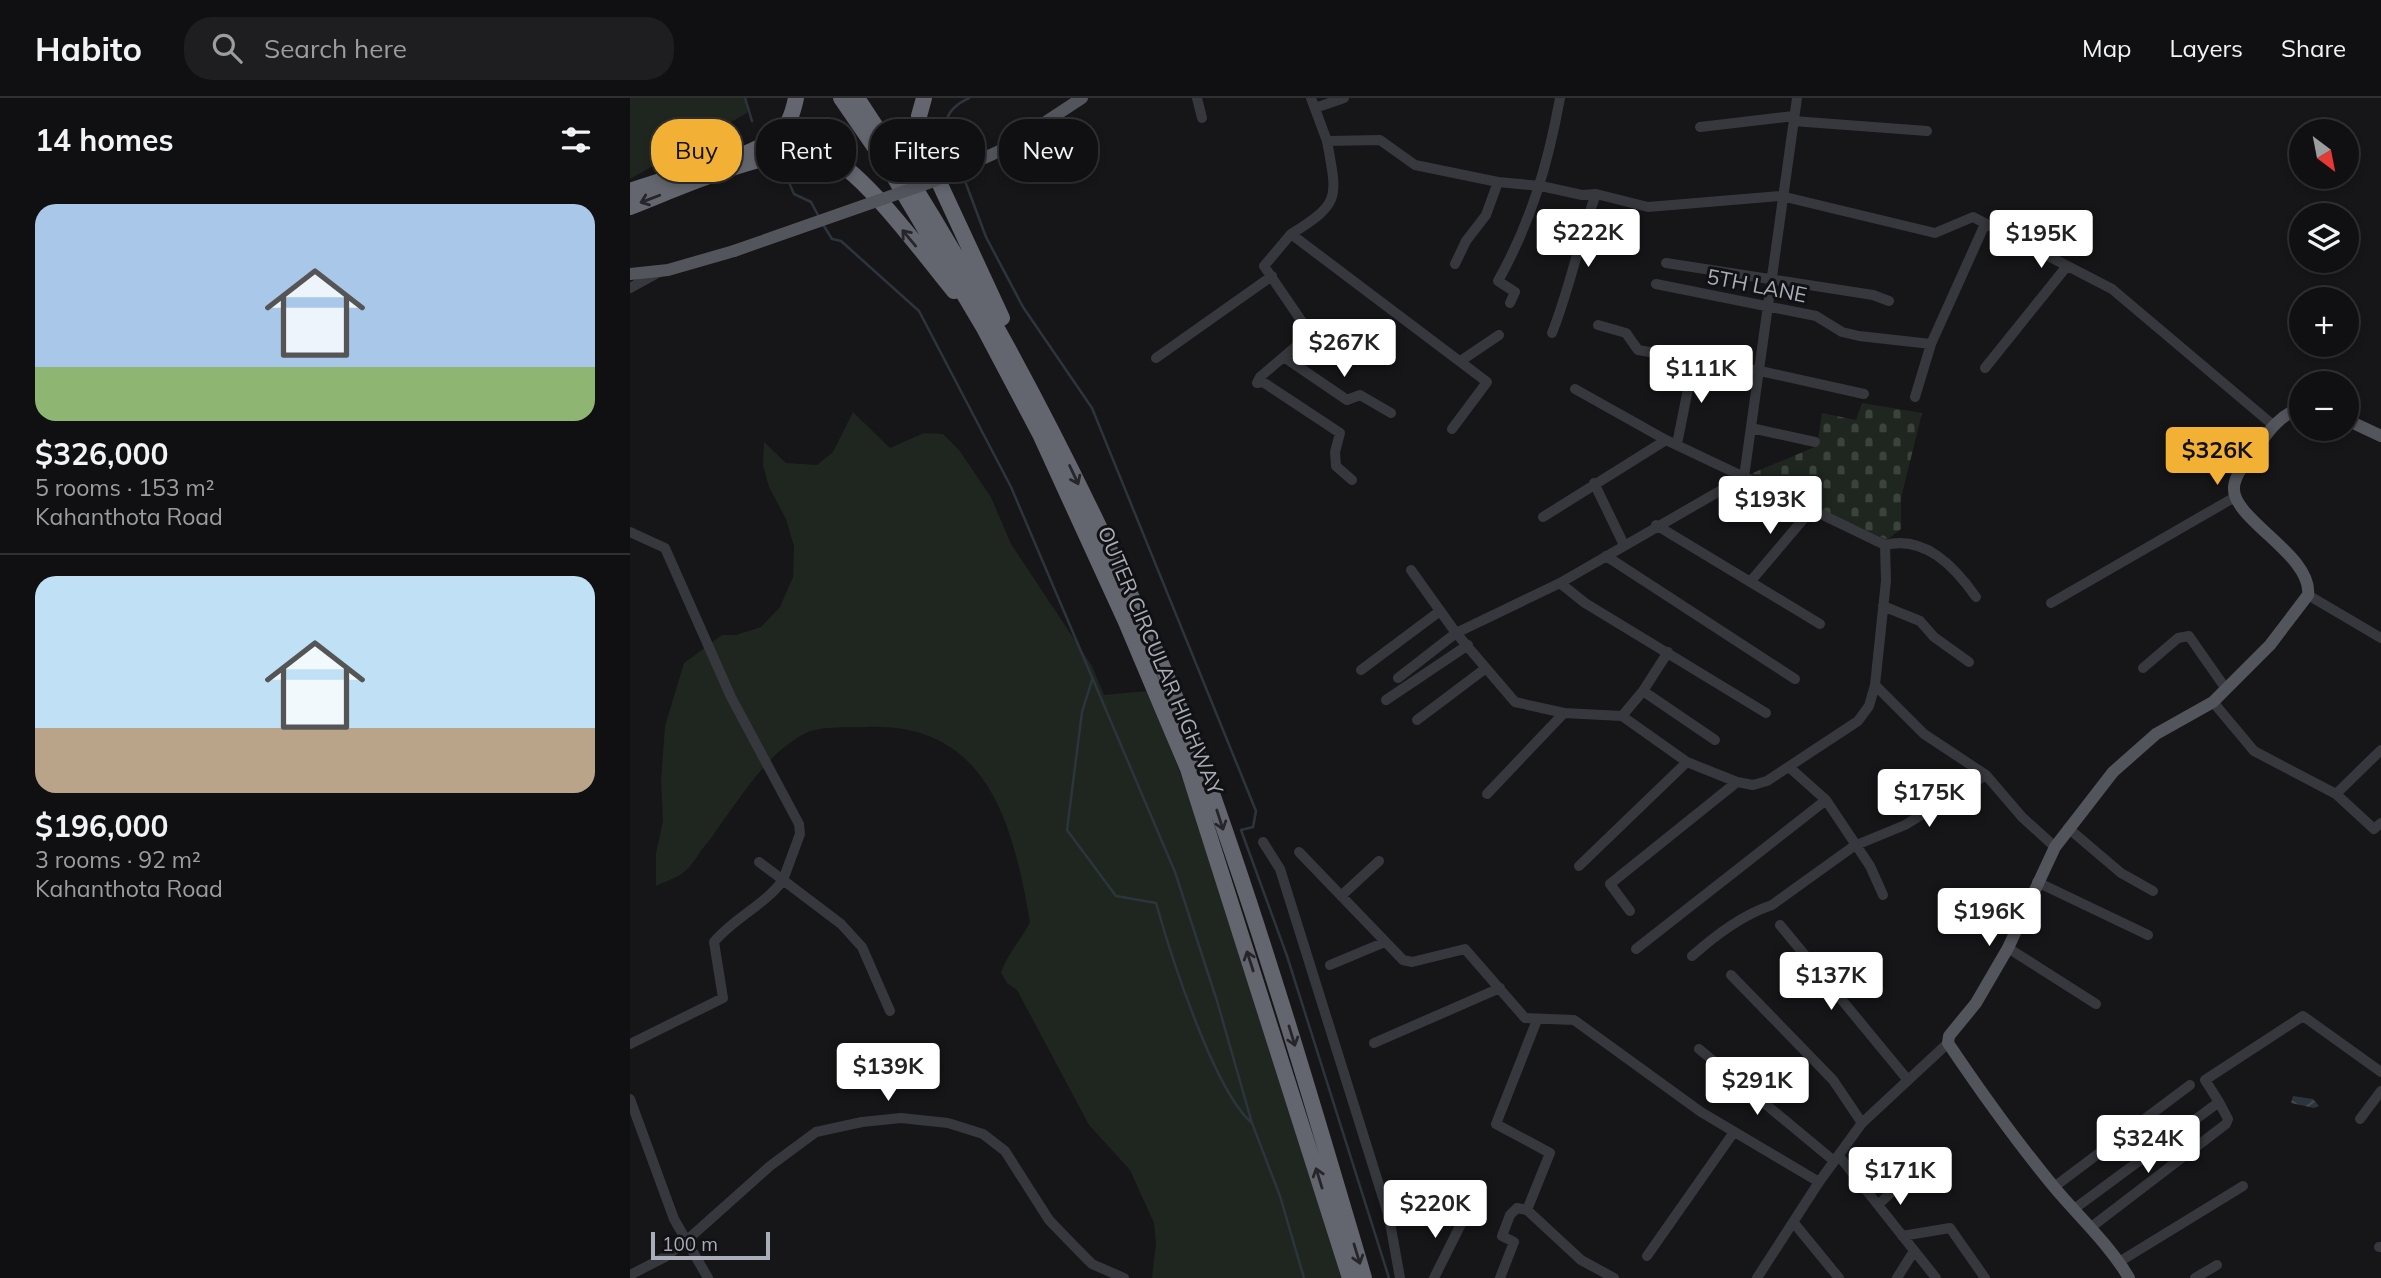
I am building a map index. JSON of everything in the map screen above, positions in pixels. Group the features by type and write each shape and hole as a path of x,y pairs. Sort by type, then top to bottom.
{"highway":[{"path":"630,191 760,148 780,135 793,115 796,98"},
{"name":"OUTER CIRCULAR HIGHWAY","path":"841,98 887,165 984,328 1040,434 1188,769 1350,1278"},
{"name":"OUTER CIRCULAR HIGHWAY","path":"857,98 964,268 1036,400 1139,611 1203,769 1286,1017 1364,1278"},
{"path":"924,98 919,116 925,152 984,274 1036,400"},
{"path":"630,207 700,180 779,155 799,152 825,156 838,162 867,187 984,328"}],"main road":[{"path":"630,274 662,271 733,251 934,181 1006,148 1082,98"},
{"path":"2127,1277 2119,1262 2054,1187 1948,1043 1949,1037 1976,1003 2008,948 2054,847 2113,772 2157,734 2213,702 2270,645 2308,594 2309,587 2294,561 2247,513 2235,496 2234,486 2240,472 2273,425 2289,413"},
{"path":"2359,426 2381,436"}],"street":[{"path":"1197,98 1202,118"},
{"path":"1344,98 1313,103 1327,141 1334,191 1328,209 1291,234 1264,266 1307,329 1308,336 1260,377 1257,383 1264,382 1340,433 1335,452 1336,466 1352,480"},
{"path":"1510,303 1515,292 1498,281 1521,240 1541,186 1560,98"},
{"path":"1744,477 1773,279 1781,196 1797,98"},
{"path":"1700,127 1794,119 1927,131"},
{"path":"1327,141 1380,140 1415,166 1582,195 1596,194 1648,207 1781,196 1935,233 1973,217 2112,289 2273,425"},
{"path":"1455,264 1466,241 1486,215 1498,182"},
{"path":"1552,333 1567,298 1577,246 1596,194"},
{"path":"1915,397 1931,344 1985,224"},
{"path":"1291,234 1487,382 1452,429"},
{"path":"1667,263 1874,295 1889,300"},
{"path":"1985,368 2067,266"},
{"path":"630,288 662,271"},
{"path":"1156,358 1272,276"},
{"name":"5TH LANE","path":"1656,284 1710,296 1769,304 1816,316 1842,332 1931,344"},
{"path":"1598,326 1626,333 1639,350 1759,370 1864,394"},
{"path":"1461,360 1499,335"},
{"path":"1284,357 1347,401 1360,395 1391,413"},
{"path":"1543,517 1594,484 1672,442 1694,359"},
{"path":"1575,389 1672,442 1885,545 1897,542 1914,544 1940,557 1960,575 1976,597"},
{"path":"1751,428 1815,442"},
{"path":"1398,677 1455,633 1560,583 1656,525 1744,477"},
{"path":"1594,484 1624,545"},
{"path":"2051,603 2235,496"},
{"path":"1750,582 1812,509"},
{"path":"1656,525 1820,624"},
{"path":"630,532 665,548 731,696 799,824 800,834 783,880 776,890 727,926 714,942 723,998 630,1044"},
{"path":"1411,570 1455,633 1515,702 1564,713 1622,716 1687,762 1737,782 1753,785 1789,766 1858,721 1869,706 1875,685 1885,545"},
{"path":"1606,556 1795,679"},
{"path":"1560,583 1585,603 1766,713"},
{"path":"2308,594 2381,638"},
{"path":"1882,606 1920,621 1934,637 1969,662"},
{"path":"1361,670 1440,611"},
{"path":"2143,668 2178,638 2189,636 2226,689"},
{"path":"1386,700 1468,645"},
{"path":"1622,716 1643,691 1668,652"},
{"path":"1417,720 1486,668"},
{"path":"1875,685 1924,734 1986,775 2022,817 2054,847"},
{"path":"1643,691 1715,740"},
{"path":"2213,702 2254,751 2336,794 2378,826 2381,840"},
{"path":"1487,794 1564,713"},
{"path":"2336,794 2381,750"},
{"path":"1579,866 1687,762"},
{"path":"1789,766 1826,800 1854,846 1870,866 1883,895"},
{"path":"1692,956 1716,935 1772,905 1854,846 1905,825 1986,775"},
{"path":"1630,911 1610,884 1737,782"},
{"path":"1636,949 1826,800"},
{"path":"2068,828 2121,873 2153,891"},
{"path":"1263,842 1284,882 1389,1217 1401,1278"},
{"path":"1299,852 1403,960 1412,962 1465,949 1525,1018 1536,1020 1564,1017 1574,1020 1701,1112 1819,1182"},
{"path":"1341,896 1379,861"},
{"path":"759,862 841,924 862,947 890,1011"},
{"path":"2037,882 2148,935"},
{"path":"1780,925 1907,1079"},
{"path":"1330,965 1385,942"},
{"path":"2008,948 2096,1004"},
{"path":"1731,975 1833,1080 1863,1123"},
{"path":"1374,1043 1500,988"},
{"path":"2090,1228 2226,1124 2228,1119 2205,1080 2303,1016 2381,1072"},
{"path":"1527,1210 1550,1153 1496,1124 1536,1020"},
{"path":"1757,1278 1819,1182 1863,1123 1948,1043"},
{"path":"1699,1049 1837,1158 1936,1278"},
{"path":"2054,1187 2190,1086"},
{"path":"2361,1119 2381,1091"},
{"path":"630,1099 674,1219 708,1278"},
{"path":"2074,1209 2204,1116 2219,1102"},
{"path":"630,1275 665,1257 686,1241 770,1166 816,1132 862,1122 901,1118 948,1123 983,1134 1005,1151 1049,1220 1080,1252 1092,1264 1124,1278"},
{"path":"1647,1256 1734,1132"},
{"path":"1878,1205 1927,1158"},
{"path":"2119,1262 2243,1186"},
{"path":"1500,1278 1514,1242 1503,1236 1510,1215 1517,1208 1527,1210 1581,1260 1614,1278"},
{"path":"1434,1278 1465,1216"},
{"path":"1794,1223 1839,1278"},
{"path":"1902,1236 1950,1228 1985,1278"},
{"path":"1897,1278 1914,1251"},
{"path":"2195,1278 2217,1265"}],"green space":[{"path":"630,98 747,98 747,113 736,119 651,119 651,167 630,179"},
{"path":"1862,403 1922,413 1901,498 1901,529 1887,540 1748,475 1817,446 1822,413 1856,420"},
{"path":"853,412 890,448 924,433 943,434 959,450 991,497 1011,544 1092,666 1104,695 1148,691 1191,801 1346,1278 1152,1278 1156,1243 1154,1223 1130,1170 1089,1125 1017,990 1007,983 1001,973 1030,922 1014,849 1002,815 987,785 966,760 940,741 906,730 865,727 824,728 802,735 773,757 687,869 656,886 656,853 663,821 661,781 665,726 684,663 722,635 736,635 761,627 780,607 793,577 794,546 786,519 769,487 763,465 764,442 786,463 817,465 833,452"}],"water":[{"path":"2293,1096 2313,1099 2319,1106 2314,1108 2291,1103"}],"waterway":[{"path":"745,98 752,121"},
{"path":"947,119 953,108 969,98"},
{"path":"789,182 794,194 811,202 819,217"},
{"path":"965,182 986,237 1023,307 1092,408 1256,811 1253,827 1241,830 1287,956 1389,1278"},
{"path":"824,226 832,239 841,241 919,311 1011,487 1175,872 1217,1001 1252,1123 1280,1196 1304,1278"},
{"path":"1092,680 1082,712 1067,830 1116,896 1156,903 1195,1020 1209,1053 1223,1082 1252,1123"}]}
